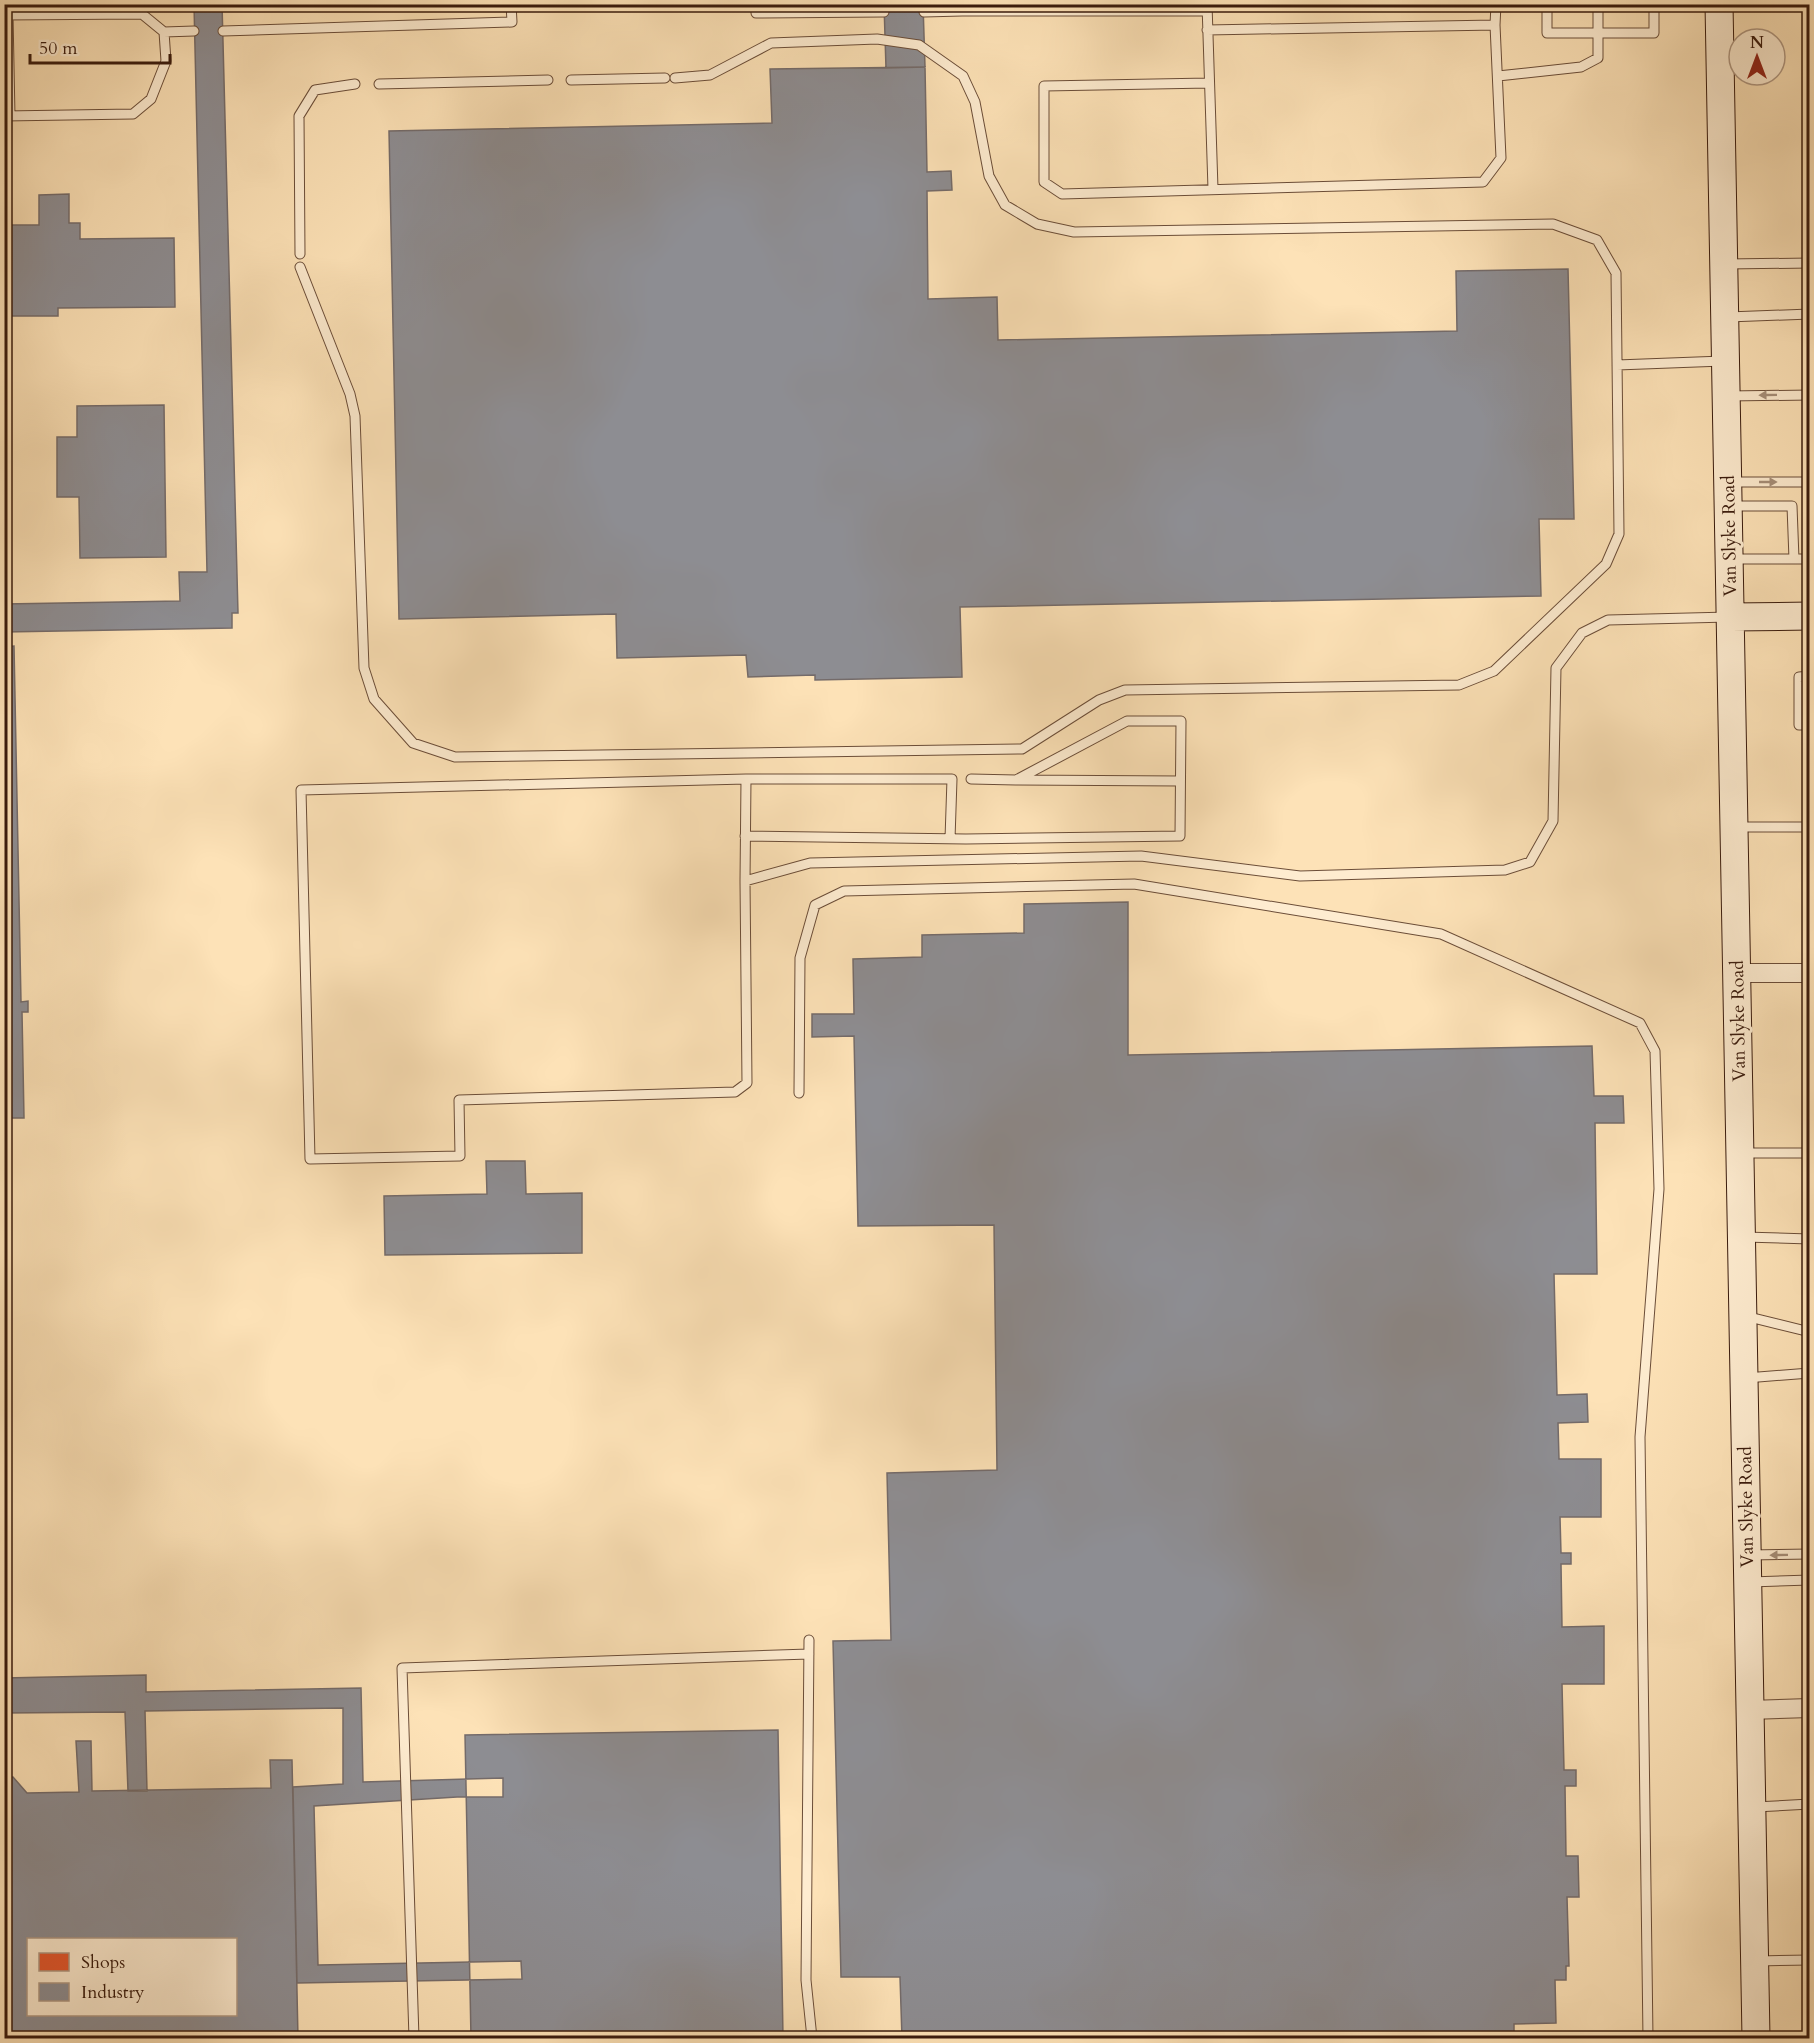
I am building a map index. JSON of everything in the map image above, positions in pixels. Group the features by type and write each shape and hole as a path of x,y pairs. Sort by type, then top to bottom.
{"street":[{"name":"Van Slyke Road","path":"1719,4 1756,2038"},
{"path":"1731,617 1809,616"},
{"path":"1737,973 1809,973"},
{"path":"1749,1710 1809,1708"}],"lane":[{"path":"223,31 512,22 511,4"},
{"path":"756,4 756,12 884,12"},
{"path":"1209,83 1044,86 1044,182 1062,194 1483,182 1501,158 1496,4"},
{"path":"1547,4 1547,33 1654,33 1654,4"},
{"path":"1498,76 1581,67 1598,58 1598,4"},
{"path":"924,12 962,8 1207,8 1213,189"},
{"path":"164,32 166,61 151,99 133,114 7,116 6,15 142,14 164,32 194,31"},
{"path":"1207,30 1496,25"},
{"path":"300,267 350,394 355,416 364,668 374,699 413,743 455,757 1022,749 1099,700 1125,690 1459,685 1494,671 1606,564 1619,534 1616,273 1597,240 1553,224 1074,232 1037,224 1005,206 989,176 975,102 963,76 920,45 877,39 771,43 710,75 571,80"},
{"path":"379,84 548,80"},
{"path":"300,254 299,116 315,90 355,84"},
{"path":"1724,264 1809,263"},
{"path":"1725,317 1809,314"},
{"path":"1617,365 1725,361"},
{"path":"1726,396 1809,395"},
{"path":"1728,494 1809,482"},
{"path":"1728,494 1792,506 1794,559"},
{"path":"1730,560 1809,559"},
{"path":"745,881 810,863 1129,856 1300,876 1505,870 1530,862 1553,822 1556,668 1582,633 1608,620 1731,617"},
{"path":"1809,676 1799,676 1799,725 1809,725"},
{"path":"745,836 950,838 1180,836 1181,721 1127,721 1016,780"},
{"path":"746,779 747,1083 735,1092 459,1100 460,1156 310,1159 301,790 746,779 952,779 950,838"},
{"path":"971,779 1180,781"},
{"path":"1734,827 1809,827"},
{"path":"799,1093 800,958 815,905 844,891 1134,884 1441,934 1640,1023 1655,1051 1659,1189 1640,1437 1648,2038"},
{"path":"1740,1153 1809,1153"},
{"path":"1742,1237 1809,1239"},
{"path":"1742,1315 1809,1332"},
{"path":"1744,1378 1809,1373"},
{"path":"1748,1569 1809,1554"},
{"path":"1748,1569 1809,1580"},
{"path":"809,1640 806,1980 812,2038"},
{"path":"414,2038 402,1668 809,1654"},
{"path":"1751,1807 1809,1804"},
{"path":"1755,1961 1809,1960"}],"building: Shops":[{"path":"1810,873 1810,921 1809,921 1806,874"}],"building: Industry":[{"path":"194,4 222,4 238,613 232,613 232,628 4,632 4,604 180,601 179,572 207,572"},
{"path":"884,4 923,4 925,67 886,68"},
{"path":"925,67 927,172 951,171 952,190 927,191 928,299 997,297 998,340 1457,331 1456,271 1568,269 1574,519 1539,519 1541,596 960,607 962,677 815,680 815,675 748,677 746,655 617,658 616,614 399,619 389,131 772,123 770,69"},
{"path":"69,194 69,223 80,223 80,239 174,238 175,307 58,308 58,316 4,316 4,225 39,225 39,195"},
{"path":"164,405 166,557 80,558 79,497 57,497 57,437 77,437 77,406"},
{"path":"14,646 21,1002 28,1001 28,1012 22,1012 24,1118 4,1118 4,647"},
{"path":"1128,902 1128,1055 1592,1046 1594,1096 1623,1096 1624,1123 1595,1123 1597,1274 1554,1274 1557,1395 1587,1394 1588,1422 1558,1423 1559,1459 1601,1459 1601,1517 1560,1517 1561,1553 1571,1553 1571,1564 1561,1564 1562,1627 1604,1626 1604,1684 1562,1684 1564,1770 1576,1770 1576,1786 1565,1786 1566,1856 1578,1856 1579,1897 1567,1897 1569,1966 1566,1966 1566,1980 1555,1980 1556,2023 1514,2024 1514,2038 902,2038 900,1977 841,1977 833,1641 891,1640 887,1473 997,1470 994,1225 858,1226 854,1036 812,1037 812,1014 854,1014 853,959 922,957 922,935 1024,933 1024,904"},
{"path":"486,1161 525,1161 526,1194 582,1193 582,1253 385,1255 384,1196 487,1194"},
{"path":"146,1675 146,1692 361,1688 363,1782 503,1778 503,1797 457,1797 314,1806 318,1965 521,1961 522,1979 297,1983 293,1787 343,1784 343,1708 145,1711 147,1791 128,1791 125,1712 4,1713 4,1678"},
{"path":"778,1730 783,2038 471,2038 465,1735"},
{"path":"76,1741 91,1741 92,1791 271,1788 270,1760 292,1760 298,2038 4,2038 4,1777 13,1777 27,1793 79,1792"}]}
